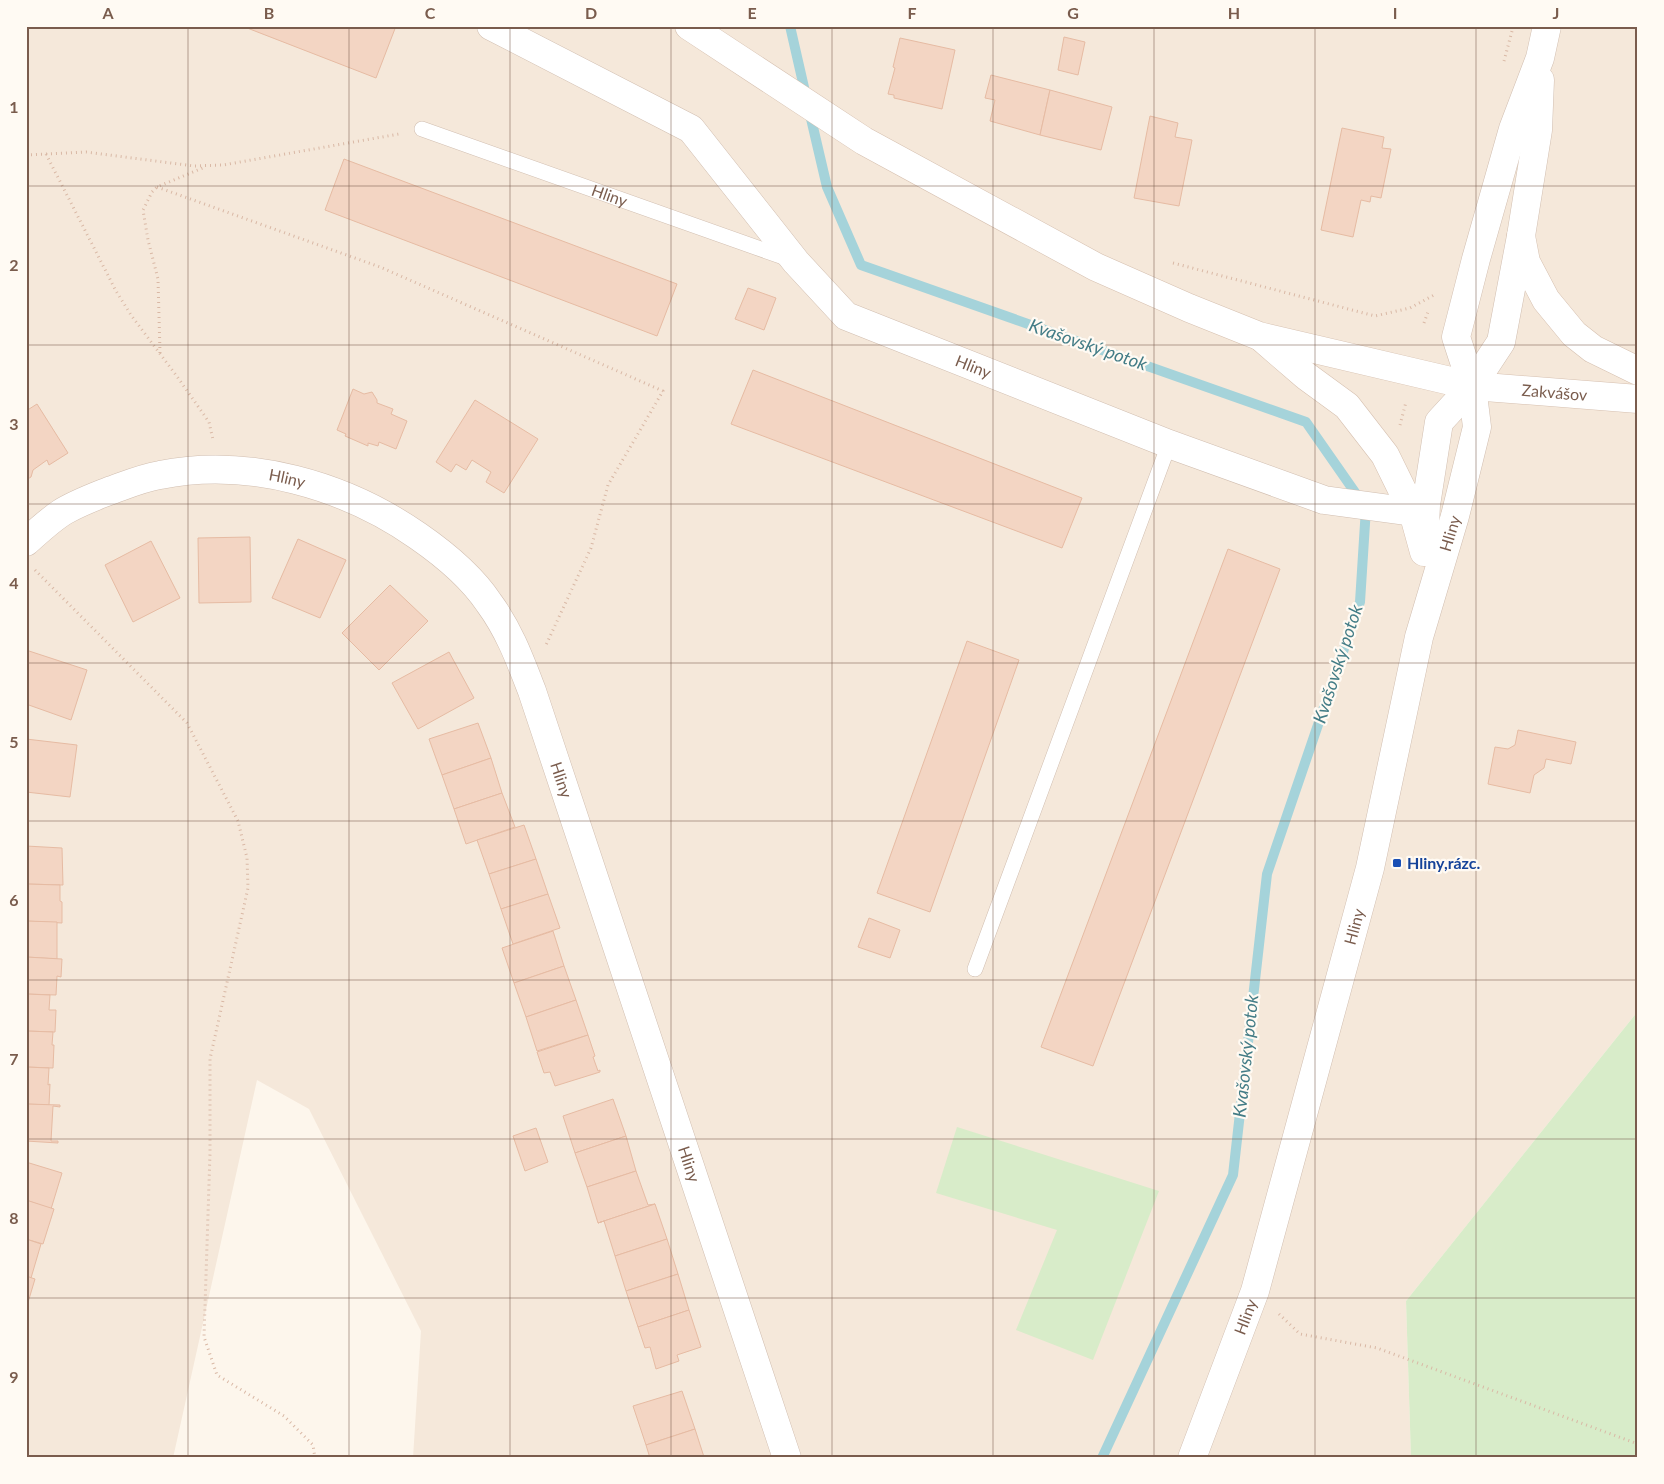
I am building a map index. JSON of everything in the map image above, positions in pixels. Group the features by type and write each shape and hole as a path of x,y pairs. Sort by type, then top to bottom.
{"street":[{"name":"Hliny","path":"491,26 691,129 796,262 846,316 1169,444 1324,500 1413,512"},
{"path":"689,26 864,141 1096,267 1189,308 1259,336 1306,376 1347,406 1385,455 1413,512 1424,552"},
{"path":"1419,637 1426,505 1439,422 1472,386 1501,342 1538,130 1540,58 1547,26"},
{"name":"Hliny","path":"1192,1458 1255,1291 1370,868 1419,637 1455,516 1476,427 1472,386 1456,337 1513,129 1540,58"},
{"path":"1521,236 1526,262 1546,300 1574,334 1593,349 1638,371"},
{"name":"Zakvášov","path":"1259,336 1472,386 1638,399"},
{"name":"Hliny","path":"26,542 62,512 131,483 159,475 191,470 252,472 292,478 326,488 386,514 440,551 469,579 488,601 503,624 516,650 532,691 787,1458"}],"lane":[{"name":"Hliny","path":"422,129 796,262"},
{"path":"975,969 1169,444"}],"path":[{"path":"26,155 86,152 194,166 223,165 422,129"},
{"path":"46,153 130,315 209,422 221,470"},
{"path":"160,354 158,279 143,210 152,192 157,187 207,166"},
{"path":"157,187 380,267 664,391 608,485 592,548 542,656 532,691"},
{"path":"1173,263 1375,316 1410,308 1434,295"},
{"path":"33,568 187,723 238,821 247,858 248,888 210,1059 210,1153 204,1337 217,1375 284,1416 313,1445 315,1458"},
{"path":"1255,1291 1300,1334 1377,1348 1638,1444"}],"shaded area":[{"path":"26,26 1638,26 1638,1011 1406,1301 1411,1458 413,1458 421,1331 309,1109 257,1080 173,1458 26,1458"}],"green space":[{"path":"1638,1011 1638,1458 1411,1458 1406,1301"},
{"path":"957,1127 1159,1191 1093,1360 1016,1330 1057,1230 936,1193"}],"building":[{"path":"242,26 396,26 376,78"},
{"path":"1064,37 1085,42 1078,75 1058,70"},
{"path":"900,38 955,50 942,109 894,98 894,95 888,94"},
{"path":"991,75 1050,90 1040,135 990,121 995,100 985,98"},
{"path":"1050,90 1112,107 1101,150 1040,135"},
{"path":"1150,116 1178,123 1175,137 1192,140 1179,206 1134,198"},
{"path":"1342,128 1384,137 1382,148 1391,149 1381,198 1371,196 1370,202 1361,200 1353,237 1321,230"},
{"path":"344,159 677,284 657,336 325,210"},
{"path":"748,288 776,298 764,330 735,319"},
{"path":"753,370 1082,498 1062,548 731,424"},
{"path":"353,389 364,394 372,392 377,403 393,409 391,414 407,421 396,449 379,442 378,446 368,443 368,446 345,436 346,434 337,430"},
{"path":"475,400 538,439 504,493 486,482 491,472 472,460 466,470 456,464 451,472 436,462"},
{"path":"37,404 68,453 49,465 47,460 33,470 31,477 26,480 26,411"},
{"path":"250,537 251,602 199,603 198,538"},
{"path":"298,539 346,560 320,618 272,598"},
{"path":"151,541 180,598 133,622 105,565"},
{"path":"1228,549 1280,569 1093,1066 1041,1047"},
{"path":"390,585 428,621 379,670 342,633"},
{"path":"967,641 1019,660 930,912 877,893"},
{"path":"26,650 87,670 71,720 26,704"},
{"path":"449,652 474,698 418,729 392,683"},
{"path":"478,723 491,758 442,775 429,739"},
{"path":"1518,730 1576,742 1571,764 1546,759 1544,768 1534,775 1530,793 1488,784 1495,747 1508,749 1515,745"},
{"path":"26,739 77,745 70,797 26,792"},
{"path":"491,758 502,793 454,809 442,775"},
{"path":"502,793 515,827 466,844 454,809"},
{"path":"524,825 536,859 489,874 477,840"},
{"path":"26,846 62,848 63,885 26,884"},
{"path":"536,859 548,894 501,909 489,874"},
{"path":"26,884 60,885 62,923 26,921"},
{"path":"548,894 560,928 513,944 501,909"},
{"path":"869,918 900,930 890,958 858,947"},
{"path":"26,921 57,922 57,959 26,957"},
{"path":"553,931 564,966 514,983 502,948"},
{"path":"26,957 62,959 61,977 57,976 56,995 26,994"},
{"path":"564,966 576,1000 526,1017 514,983"},
{"path":"26,994 50,995 49,1010 56,1010 55,1032 26,1031"},
{"path":"576,1000 588,1035 537,1051 526,1017"},
{"path":"26,1031 53,1032 53,1068 26,1067"},
{"path":"588,1035 595,1056 593,1057 600,1072 555,1086 550,1072 544,1073 537,1052"},
{"path":"26,1067 49,1068 49,1105 26,1104"},
{"path":"613,1099 626,1136 575,1153 563,1116"},
{"path":"26,1104 60,1105 60,1107 53,1106 51,1141 58,1141 58,1143 26,1141"},
{"path":"536,1128 548,1162 525,1171 513,1136"},
{"path":"626,1136 636,1171 587,1187 575,1153"},
{"path":"26,1162 62,1173 51,1209 26,1200"},
{"path":"636,1171 648,1205 655,1204 598,1223 587,1187"},
{"path":"26,1200 54,1209 43,1244 26,1239"},
{"path":"655,1204 667,1239 615,1256 604,1221"},
{"path":"26,1239 41,1244 31,1278 26,1276"},
{"path":"667,1239 678,1274 626,1291 615,1256"},
{"path":"678,1274 689,1310 638,1327 626,1291"},
{"path":"26,1276 35,1279 26,1309"},
{"path":"689,1310 701,1347 677,1355 679,1361 656,1369 650,1347 645,1348 638,1327"},
{"path":"682,1391 695,1429 646,1445 633,1406"},
{"path":"695,1429 704,1457 650,1458 646,1445"}],"waterway":[{"name":"Kvašovský potok","path":"790,26 806,96"},
{"name":"Kvašovský potok","path":"809,110 827,187 861,265 1306,422 1366,508 1360,602 1267,874 1233,1175 1102,1458"}],"place":[{"name":"Hliny,rázc.","path":"1397,863"}]}
